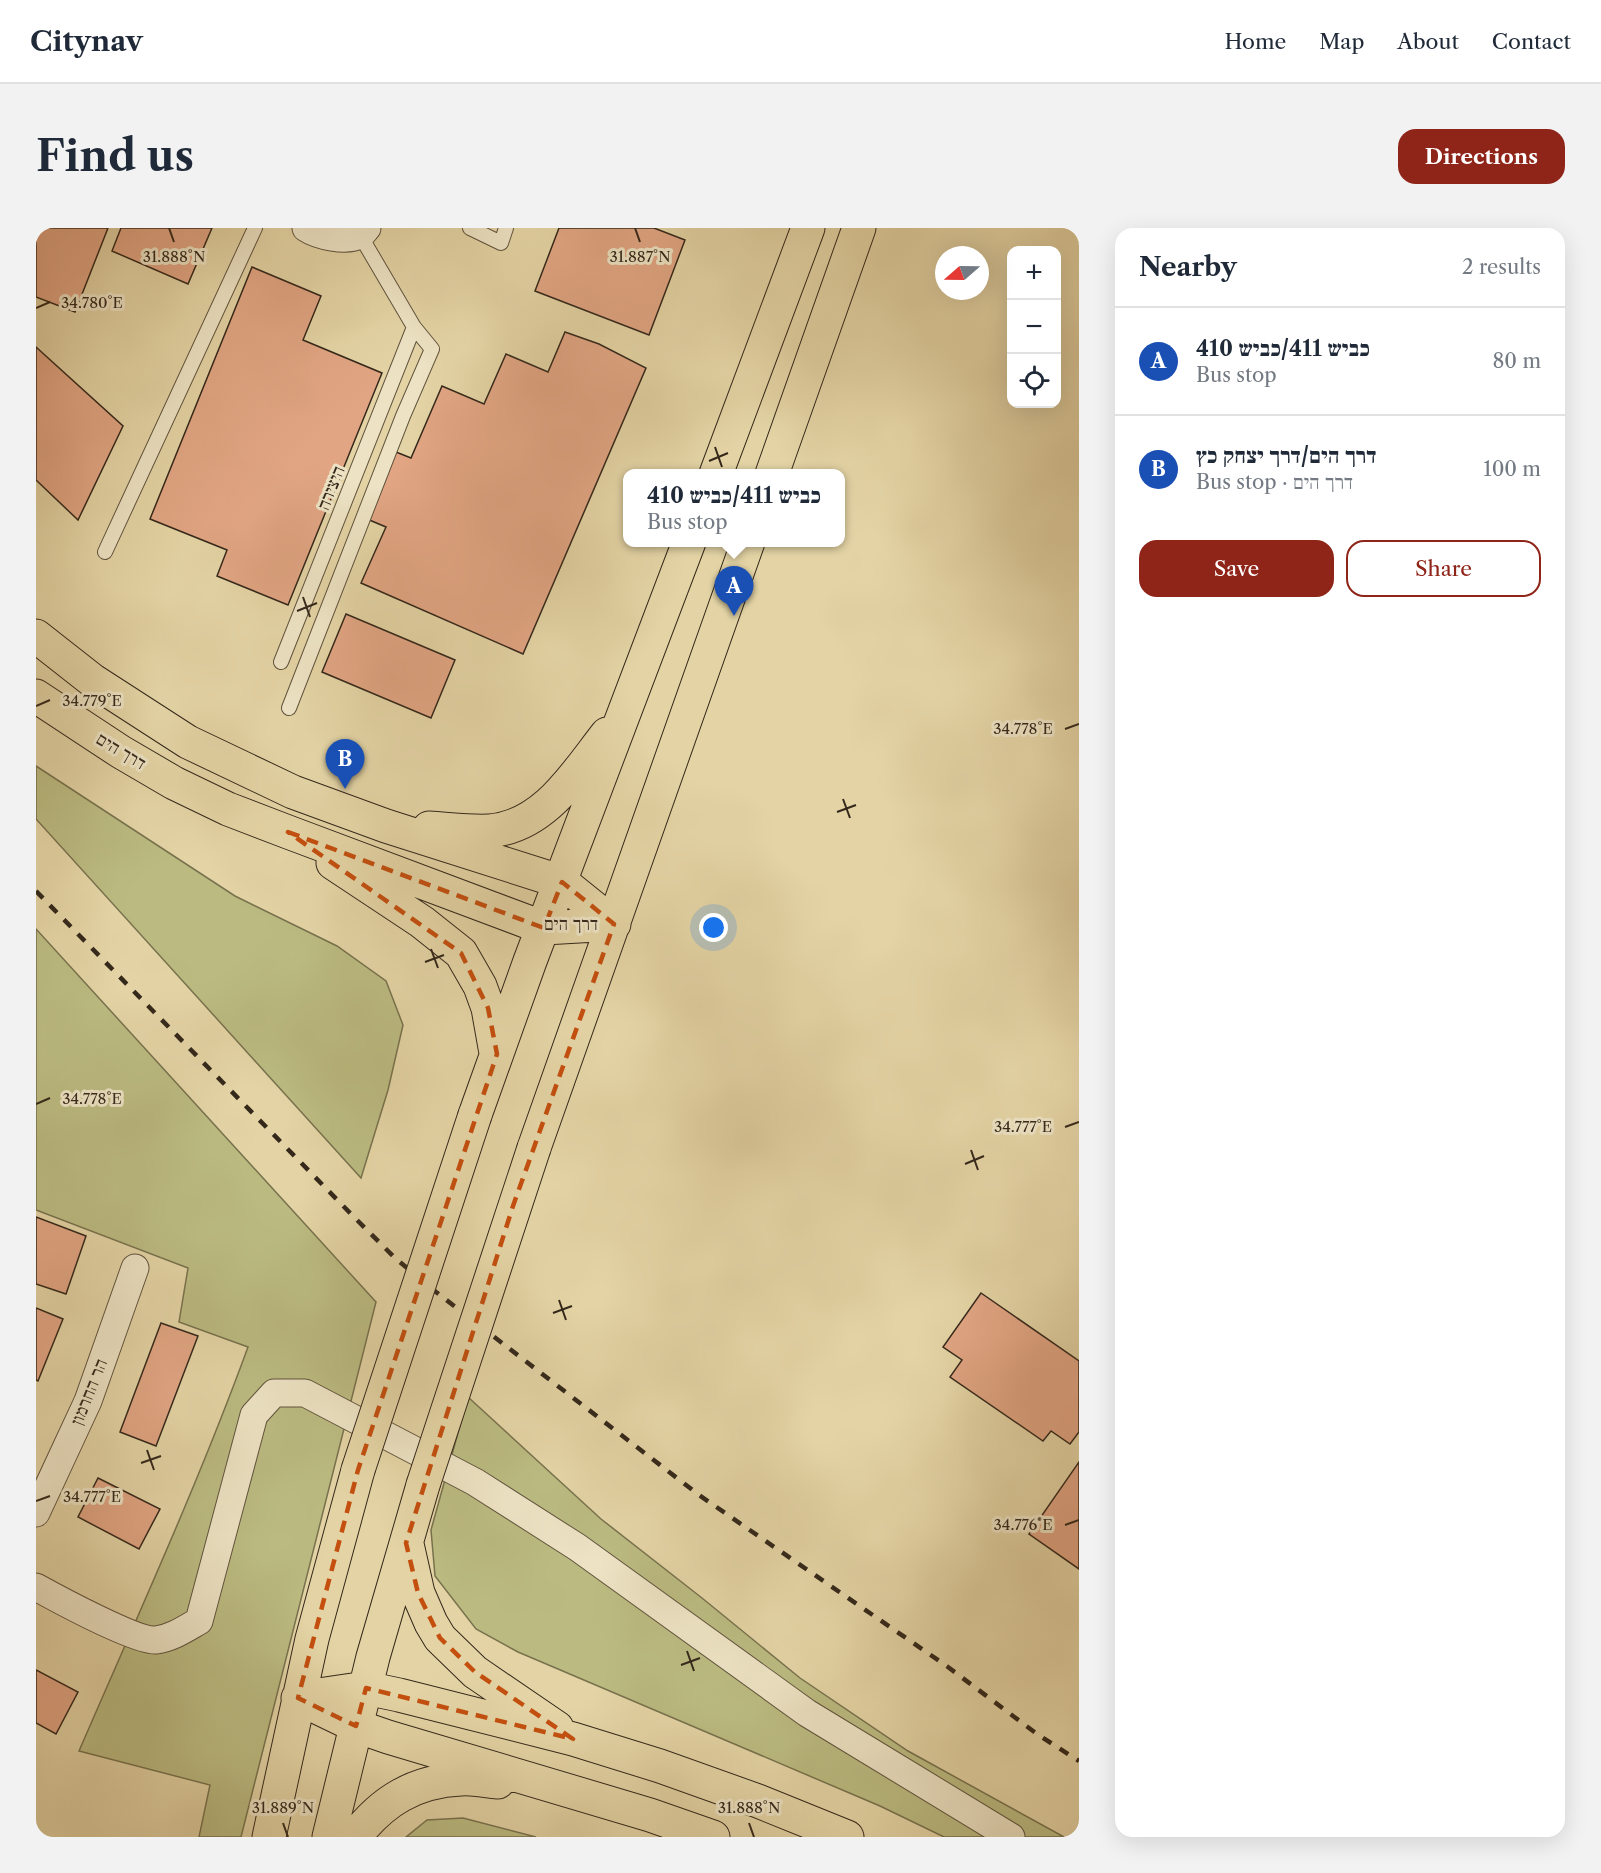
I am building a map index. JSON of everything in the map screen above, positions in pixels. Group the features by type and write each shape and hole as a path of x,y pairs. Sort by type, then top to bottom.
{"main road":[{"path":"718,469 808,228"},
{"path":"774,469 859,228"},
{"path":"269,1837 312,1639 358,1470 475,1115 687,547"},
{"path":"329,1837 366,1688 423,1485 534,1148 747,547"},
{"name":"דרך הים","path":"36,636 92,680 188,742 293,792 386,826 562,882 614,924"},
{"name":"דרך הים","path":"36,696 121,752 174,783 288,832 544,928 614,924"},
{"path":"386,826 489,831 524,821 542,811 560,793 625,712"},
{"path":"288,832 422,922 461,953 475,976 488,1008 497,1054"},
{"path":"406,1543 418,1593 430,1623 440,1638 475,1672 573,1739"},
{"path":"298,1698 366,1688 573,1739 714,1786 847,1837"},
{"path":"298,1698 356,1726 650,1815 713,1837"},
{"path":"355,1837 379,1808 405,1792 431,1783 461,1779 499,1782 586,1796"}],"street":[{"path":"306,228 322,236 340,238 364,232"},
{"name":"הר החרמון","path":"36,1513 88,1401 135,1268"},
{"path":"36,1587 126,1632 154,1641 177,1634 199,1621 254,1415 274,1393 305,1393 475,1482 577,1547 807,1713 1011,1837"}],"lane":[{"path":"105,552 255,228"},
{"path":"470,228 501,243 506,228"},
{"path":"289,708 403,416 432,349 414,327 364,232"},
{"name":"היצירה","path":"281,662 414,327"}],"highlighted area":[{"path":"288,832 544,928 562,882 614,924 513,1206 406,1543 418,1593 440,1638 475,1672 573,1739 366,1688 356,1726 298,1698 358,1470 497,1054 488,1008 461,953"}],"green space":[{"path":"36,766 235,896 337,946 386,981 403,1025 388,1090 361,1178 36,819"},
{"path":"36,929 376,1302 241,1837 199,1837 210,1785 79,1751 188,1500 248,1347 179,1322 188,1268 36,1210"},
{"path":"468,1397 601,1519 800,1678 908,1751 1064,1837 944,1837 880,1806 518,1652 476,1629 435,1576 431,1530"},
{"path":"463,1818 536,1837 406,1837 427,1820"}],"building":[{"path":"36,228 108,228 75,312 36,297"},
{"path":"121,228 212,228 188,284 112,251"},
{"path":"559,228 654,228 685,240 649,335 535,291"},
{"path":"252,267 321,296 303,340 382,373 288,605 217,576 227,550 150,519"},
{"path":"565,332 599,344 646,368 523,654 361,583 386,527 367,519 396,452 411,458 442,386 484,404 506,354 548,372"},
{"path":"36,347 123,426 78,520 36,480"},
{"path":"346,614 455,660 431,718 322,672"},
{"path":"36,1217 86,1236 66,1294 36,1284"},
{"path":"981,1293 1079,1361 1079,1432 1070,1444 1051,1431 1043,1441 950,1377 962,1360 943,1347"},
{"path":"36,1308 63,1319 38,1381 36,1380"},
{"path":"161,1323 198,1336 156,1446 120,1432"},
{"path":"1079,1462 1079,1569 1029,1534"},
{"path":"98,1478 160,1509 139,1549 78,1517"},
{"path":"36,1670 78,1692 56,1734 36,1723"}],"railway":[{"path":"36,891 395,1258 699,1495 948,1667 1037,1734 1079,1761"}],"place":[{"name":"כביש 411/כביש 410","path":"734,616"},
{"name":"דרך הים/דרך יצחק כץ","path":"345,789"}]}
